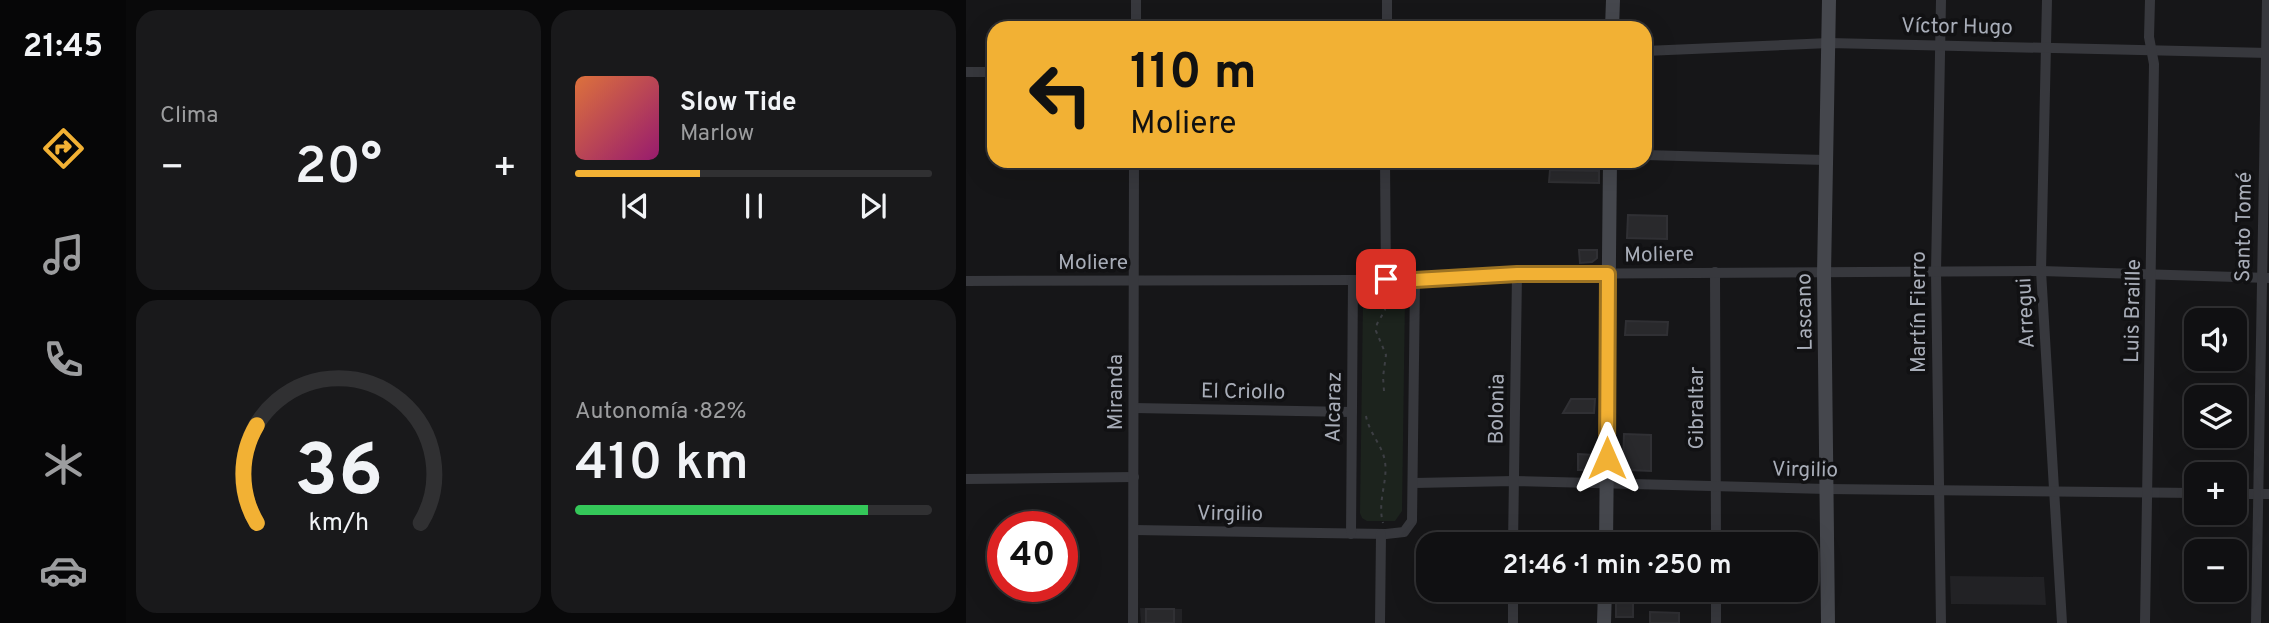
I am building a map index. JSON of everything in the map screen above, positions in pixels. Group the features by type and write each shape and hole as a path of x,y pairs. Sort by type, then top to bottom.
{"street":[{"path":"1136,0 1136,21"},
{"path":"1387,0 1387,21"},
{"path":"1612,21 1613,0"},
{"name":"Lascano","path":"1828,623 1824,274 1829,0"},
{"name":"Martín Fierro","path":"1941,0 1936,272 1941,623"},
{"name":"Arregui","path":"2047,0 2041,271 2062,623"},
{"name":"Luis Braille","path":"2145,623 2154,64 2149,37 2150,0"},
{"name":"Santo Tomé","path":"2256,623 2263,494 2267,0"},
{"name":"Víctor Hugo","path":"1652,51 1829,43 2267,52"},
{"path":"966,72 987,72"},
{"path":"1652,155 1826,160"},
{"name":"Miranda","path":"1133,623 1134,168"},
{"path":"1385,168 1386,279"},
{"path":"1606,532 1610,168"},
{"name":"Moliere","path":"966,281 1415,280 1517,274 2041,271 2265,278"},
{"name":"Gibraltar","path":"1715,272 1716,532"},
{"name":"Bolonia","path":"1513,532 1517,274"},
{"name":"Alcaraz","path":"1351,534 1353,280"},
{"path":"1414,483 1415,280"},
{"name":"El Criollo","path":"1134,408 1352,412"},
{"path":"966,479 1134,477"},
{"name":"Virgilio","path":"1134,530 1401,534 1412,521 1414,483 1514,481 1827,489 2184,492"},
{"path":"1380,623 1384,534"},
{"path":"1513,602 1513,623"},
{"path":"1604,623 1605,602"},
{"path":"1716,602 1716,623"}],"path":[{"path":"1384,391 1386,355 1376,331 1386,304 1386,279"},
{"path":"1366,416 1370,432 1386,465 1381,505 1384,534"}],"shaded area":[{"path":"1397,290 1405,296 1402,511 1395,521 1367,521 1360,513 1363,301 1369,292"},
{"path":"1950,576 2044,577 2046,605 1951,604"},
{"path":"1140,608 1182,609 1182,623 1141,623"}],"building":[{"path":"1550,170 1599,171 1599,183 1549,182"},
{"path":"1628,215 1667,216 1667,239 1627,238"},
{"path":"1579,250 1597,250 1597,258 1592,262 1580,263"},
{"path":"1626,321 1668,322 1667,335 1625,335"},
{"path":"1571,399 1595,399 1594,413 1563,413"},
{"path":"1624,434 1651,435 1651,471 1628,470 1623,465"},
{"path":"1578,454 1594,455 1594,467 1578,470"},
{"path":"1616,603 1633,603 1633,617 1616,617"},
{"path":"1146,609 1174,609 1174,623 1146,623"},
{"path":"1650,612 1679,613 1679,623 1650,623"}],"route":[{"path":"1386,279 1608,274 1607,458"}]}
